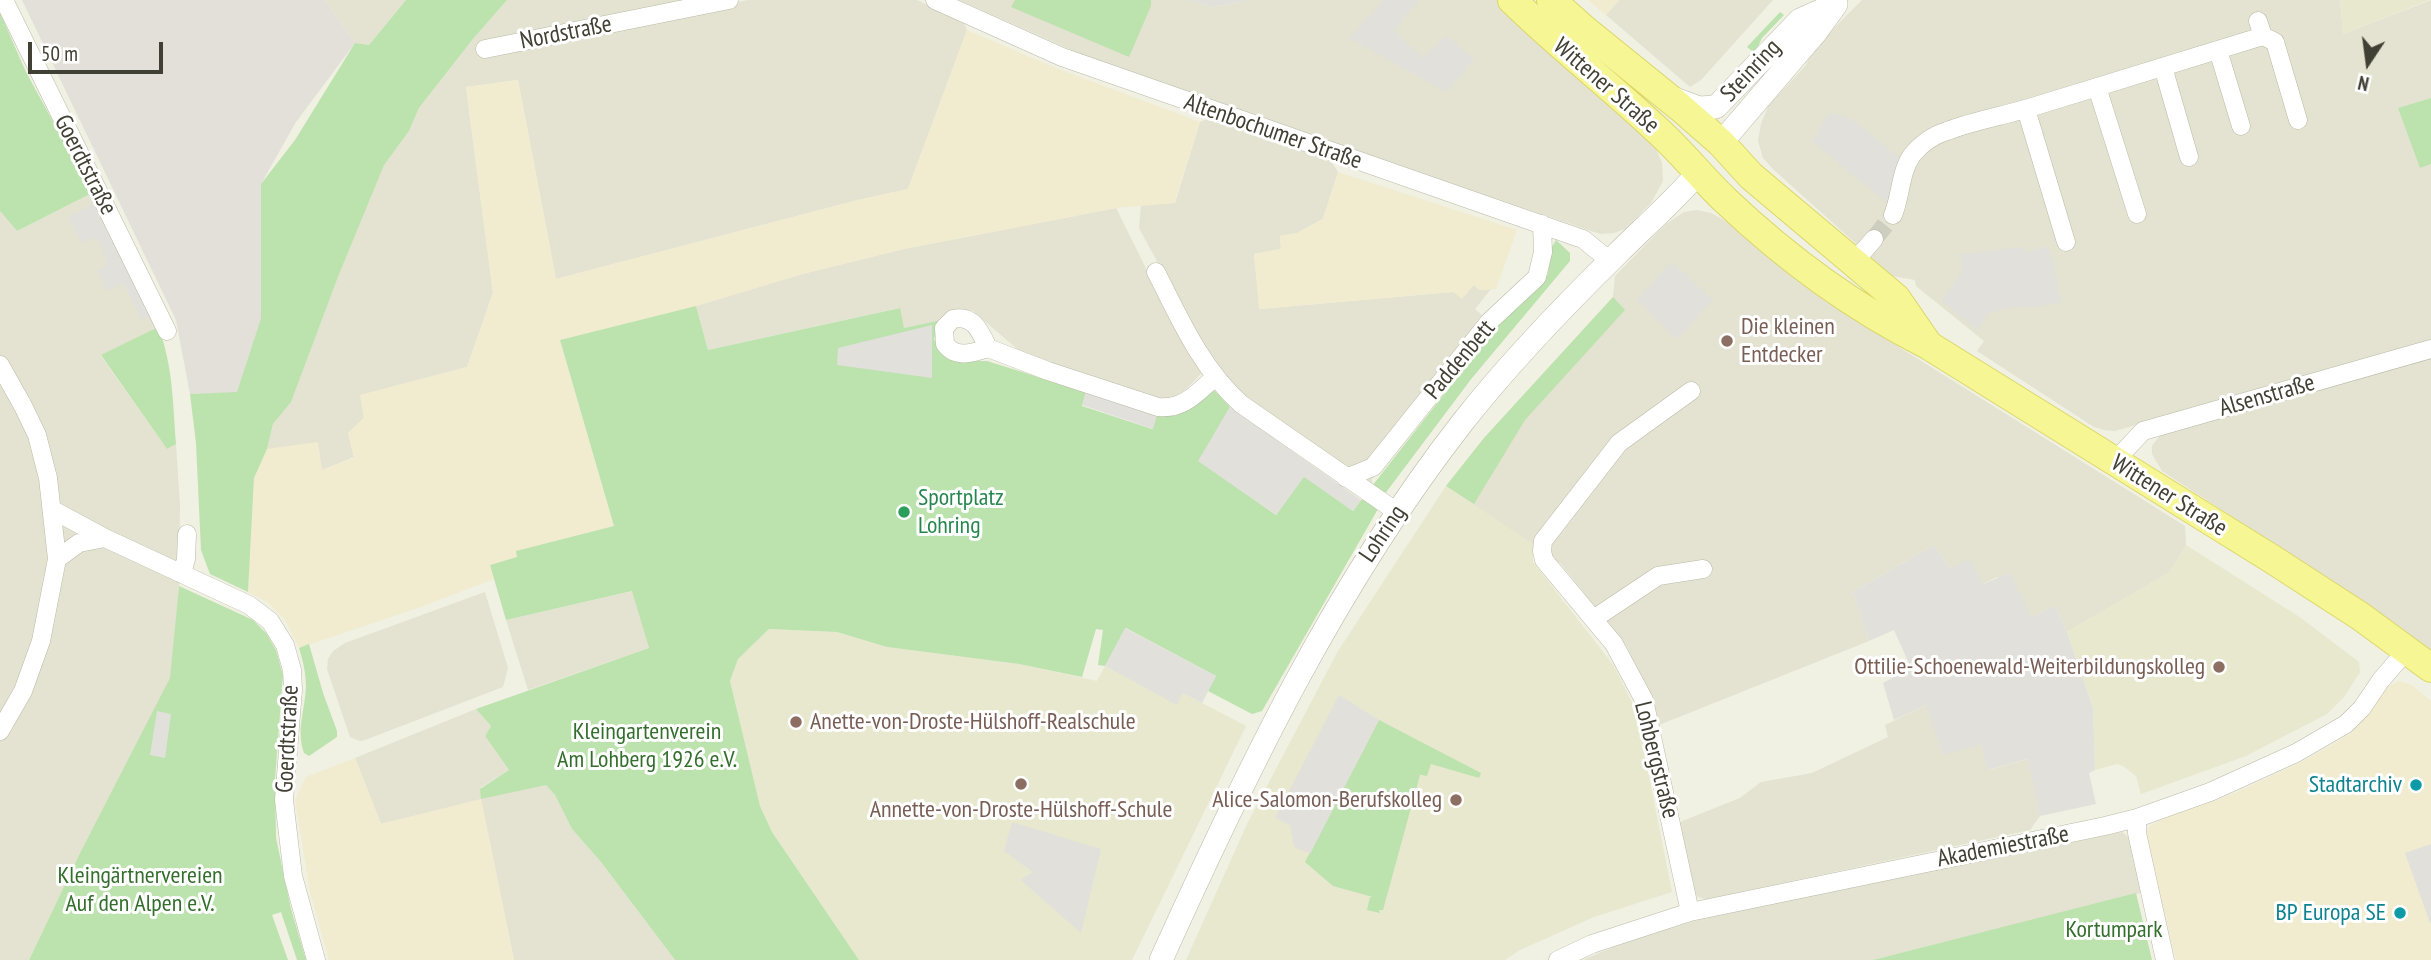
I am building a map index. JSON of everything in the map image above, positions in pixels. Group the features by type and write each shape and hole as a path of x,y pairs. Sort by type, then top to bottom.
{"main road":[{"name":"Wittener Straße","path":"1512,0 1654,127 1698,173 1759,229 1809,271 1889,326 1928,345 2360,616 2431,668"},
{"name":"Wittener Straße","path":"1551,0 1721,143 1751,176 1896,298 1928,345"},
{"path":"1698,173 1721,143"},
{"name":"Wittener Straße","path":"1759,229 1781,236 1822,265 1833,269 1853,263"},
{"name":"Wittener Straße","path":"2406,651 2431,682"}],"street":[{"name":"Goerdtstraße","path":"4,0 167,331"},
{"name":"Nordstraße","path":"485,49 729,0"},
{"name":"Altenbochumer Straße","path":"935,0 1075,62 1583,239 1610,261"},
{"name":"Steinring","path":"1660,91 1699,108 1716,107 1800,20 1838,2"},
{"name":"Steinring","path":"1721,143 1816,32 1838,2"},
{"path":"1893,215 1900,199 1901,183 1907,164 1925,143 1946,131 2218,50 2261,29 2275,42 2298,120"},
{"path":"2218,50 2241,126"},
{"path":"2162,66 2189,157"},
{"path":"2097,87 2137,214"},
{"path":"2026,109 2066,242"},
{"name":"Lohring","path":"1161,960 1225,817 1264,741 1354,578 1396,513 1463,422 1536,335 1698,173"},
{"name":"Paddenbett","path":"1346,478 1373,467 1490,321 1537,277 1543,251 1542,224"},
{"path":"1853,263 1874,239"},
{"path":"1156,272 1214,378 1241,404 1396,513"},
{"path":"988,348 1048,372 1158,407 1182,405 1214,378"},
{"name":"Alsenstraße","path":"2114,462 2143,431 2431,349"},
{"path":"0,365 37,435 48,478 57,559 41,641 23,691 0,731"},
{"name":"Lohbergstraße","path":"1690,391 1619,443 1543,541 1542,551 1544,559 1614,644 1644,701 1690,912"},
{"name":"Goerdtstraße","path":"53,510 105,538 249,605 270,621 285,645 292,670 293,690 284,800 293,876 316,960"},
{"path":"182,574 186,559 187,534"},
{"path":"57,559 79,542 105,538"},
{"path":"1595,618 1658,576 1703,569"},
{"name":"Akademiestraße","path":"1558,960 1592,944 1690,912 2137,818 2210,792 2296,753 2346,724 2362,708 2406,651"},
{"path":"2137,818 2137,833 2165,960"}],"shaded area":[{"path":"22,0 325,0 355,43 296,122 261,184 261,318 237,393 190,394 176,320"},
{"path":"325,0 406,0 369,45 355,43"},
{"path":"507,0 698,0 485,54 748,0 917,0 963,21 967,30 908,189 556,279 518,80 466,87 493,293 467,367 361,395 364,418 348,433 354,457 322,470 267,449 273,424 291,401 384,164 409,131 419,108"},
{"path":"959,0 1190,0 1212,7 1252,0 1498,0 1654,144 1662,163 1663,181 1651,203 1625,229 1600,234 1112,68"},
{"path":"1190,0 1252,0 1212,7"},
{"path":"1384,0 1419,0 1393,31 1424,58 1446,35 1474,59 1446,92 1349,38"},
{"path":"1588,0 1619,0 1606,15"},
{"path":"1619,0 1773,0 1701,80 1690,87 1606,15"},
{"path":"1862,0 2340,0 2343,34 2431,0 2431,98 2399,108 2420,167 2431,164 2431,340 2115,431 2094,427 1977,351 1984,341 1916,286 1915,280 1892,276 1763,158 1758,141 1768,106 1806,65 1812,50"},
{"path":"2340,0 2429,0 2343,34"},
{"path":"967,30 1056,68 1200,122 1174,203 1116,208 904,249 560,340 614,526 517,551 518,557 490,565 494,579 299,648 285,620 267,602 248,592 254,478 267,449 318,442 322,470 354,458 348,433 364,418 360,395 467,367 493,293 466,87 518,80 556,279 908,189"},
{"path":"1829,114 1849,117 1901,159 1889,204 1814,143 1820,126"},
{"path":"1209,118 1330,160 1338,172 1323,219 1297,233 1280,236 1281,249 1254,254 1260,309 1452,292 1474,285 1480,290 1491,289 1475,309 1485,318 1372,479 1372,486 1250,403 1212,363 1139,228 1141,205 1175,203 1200,122"},
{"path":"1338,172 1517,230 1496,289 1480,290 1474,285 1462,299 1453,292 1259,309 1254,254 1281,249 1280,236 1297,233 1323,219"},
{"path":"92,193 158,327 101,356 167,449 176,444 180,505 179,586 171,678 80,853 29,960 0,960 0,211 17,231"},
{"path":"95,203 153,315 142,320 123,283 107,291 97,271 109,264 96,237 82,243 68,217"},
{"path":"1116,208 1184,345 1202,373 1172,399 1159,399 1022,353 973,311 960,310 941,320 904,328 899,308 708,350 696,306 806,273 904,249"},
{"path":"1697,210 1711,213 1729,223 1827,302 2185,526 2186,545 2170,572 2067,632 2055,606 2031,617 1997,577 1983,584 1950,569 1934,545 1853,592 1869,641 1659,725 1653,702 1627,647 1561,564 1446,486 1484,438 1613,297 1615,276 1666,224 1684,212"},
{"path":"2049,246 2061,302 2037,307 2013,307 1989,313 1977,330 1942,301 1963,271 1961,254 2023,247 2025,252"},
{"path":"1671,262 1713,300 1677,339 1637,300"},
{"path":"932,325 932,378 837,365 838,348"},
{"path":"2431,354 2431,650 2392,621 2162,471 2152,454 2152,446 2160,435"},
{"path":"1086,392 1157,415 1153,429 1082,405"},
{"path":"1230,407 1361,500 1353,511 1304,477 1276,515 1198,461"},
{"name":"Alice-Salomon-Berufskolleg","path":"1446,486 1533,544 1533,562 1614,666 1636,711 1672,892 1594,917 1520,950 1505,960 1186,960 1248,822 1338,651"},
{"path":"1934,545 1950,569 1969,559 1983,584 2010,573 2031,617 2055,606 2067,632 2093,708 2095,770 2089,773 2096,804 2040,816 2028,759 1987,770 1981,744 1943,755 1926,705 1894,720 1883,683 1911,668 1894,630 1869,641 1853,592"},
{"name":"Ottilie-Schoenewald-Weiterbildungskolleg","path":"2186,545 2301,618 2359,662 2360,672 2344,697 2327,714 2246,756 2141,794 2136,776 2123,766 2117,764 2095,770 2093,708 2067,632 2170,572"},
{"path":"633,591 649,648 528,690 506,620"},
{"path":"485,592 508,668 503,687 365,740 350,737 327,669 328,659 333,651 345,643"},
{"path":"1125,628 1216,676 1202,703 1183,693 1177,705 1105,666"},
{"name":"Annette-von-Droste-Hülshoff-Schule","path":"769,629 837,632 887,647 1019,664 1097,681 1105,666 1177,704 1183,693 1246,726 1132,960 859,960 772,832 760,806 730,681 738,659"},
{"path":"2399,681 2412,685 2431,701 2431,960 2176,960 2147,839 2150,826 2233,794 2332,745 2351,733 2373,709 2386,688"},
{"path":"1339,695 1379,720 1310,854 1294,847 1290,825 1275,818"},
{"path":"1926,705 1981,744 1988,770 2029,759 2040,816 2030,830 1717,897 1706,899 1694,893 1675,824 1740,798 1761,782 1812,773 1888,737 1885,725"},
{"path":"476,709 491,726 485,736 509,770 480,788 546,785 555,795 572,829 601,862 675,960 514,960 481,800 381,824 355,758"},
{"path":"157,711 171,714 165,758 150,755"},
{"path":"355,758 381,824 481,799 514,960 329,960 310,892 295,800 306,777"},
{"path":"1012,822 1101,849 1081,933 1021,880 1033,872 1004,851"},
{"path":"2122,832 2130,838 2144,892 1873,960 1583,960 1630,940 1694,921"},
{"path":"2431,844 2431,922 2430,923 2405,853"}],"green space":[{"path":"406,0 507,0 419,108 409,131 384,165 291,402 273,424 267,449 254,478 248,592 210,574 201,550 196,443 190,394 237,392 261,318 261,184 295,140 355,43 369,45"},
{"path":"1015,0 1151,0 1151,6 1129,57 1011,7"},
{"path":"1780,12 1784,15 1762,38 1755,53 1747,47"},
{"path":"0,13 26,72 92,193 17,231 0,211"},
{"path":"2431,98 2431,164 2420,168 2398,108"},
{"path":"1556,240 1570,253 1570,261 1472,378 1384,495 1372,486 1501,322 1539,288 1548,274 1552,247"},
{"path":"1613,297 1625,310 1525,420 1474,504 1446,486 1484,438"},
{"name":"Kleingartenverein Am Lohberg 1926 e.V.","path":"696,306 708,350 900,308 904,328 941,320 934,339 940,353 955,361 987,361 1086,392 1082,406 1152,429 1157,415 1180,414 1215,391 1230,407 1199,461 1276,515 1304,476 1353,511 1364,499 1378,509 1262,711 1252,714 1208,691 1216,676 1126,628 1105,666 1098,665 1103,630 1096,629 1082,677 1019,664 887,647 837,632 769,629 738,659 730,681 760,806 772,832 859,960 675,960 601,862 572,829 555,795 546,785 481,799 480,789 509,770 485,736 491,726 476,709 649,648 632,591 506,620 490,565 517,557 516,551 614,526 560,340"},
{"path":"158,327 167,355 173,400 176,444 167,449 101,355"},
{"name":"Kleingärtnervereien Auf den Alpen e.V.","path":"179,586 253,620 266,633 276,650 283,675 275,779 276,838 291,909 306,960 297,960 281,912 272,915 288,960 29,960 80,853 170,678"},
{"path":"309,644 337,737 309,756 304,753 301,736 306,687 299,648"},
{"path":"1379,720 1481,773 1479,778 1431,764 1427,776 1417,774 1420,775 1380,913 1367,910 1370,897 1373,897 1333,886 1305,862"},
{"name":"Kortumpark","path":"2136,893 2152,960 1873,960"}],"tunnel":[{"path":"1874,239 1893,215"}],"place":[{"name":"Die kleinen Entdecker","path":"1727,341"},
{"name":"Sportplatz Lohring","path":"904,512"},
{"name":"Ottilie-Schoenewald-Weiterbildungskolleg","path":"2219,667"},
{"name":"Anette-von-Droste-Hülshoff-Realschule","path":"796,722"},
{"name":"Annette-von-Droste-Hülshoff-Schule","path":"1021,784"},
{"name":"Stadtarchiv","path":"2416,785"},
{"name":"Alice-Salomon-Berufskolleg","path":"1456,800"},
{"name":"BP Europa SE","path":"2400,913"}]}
